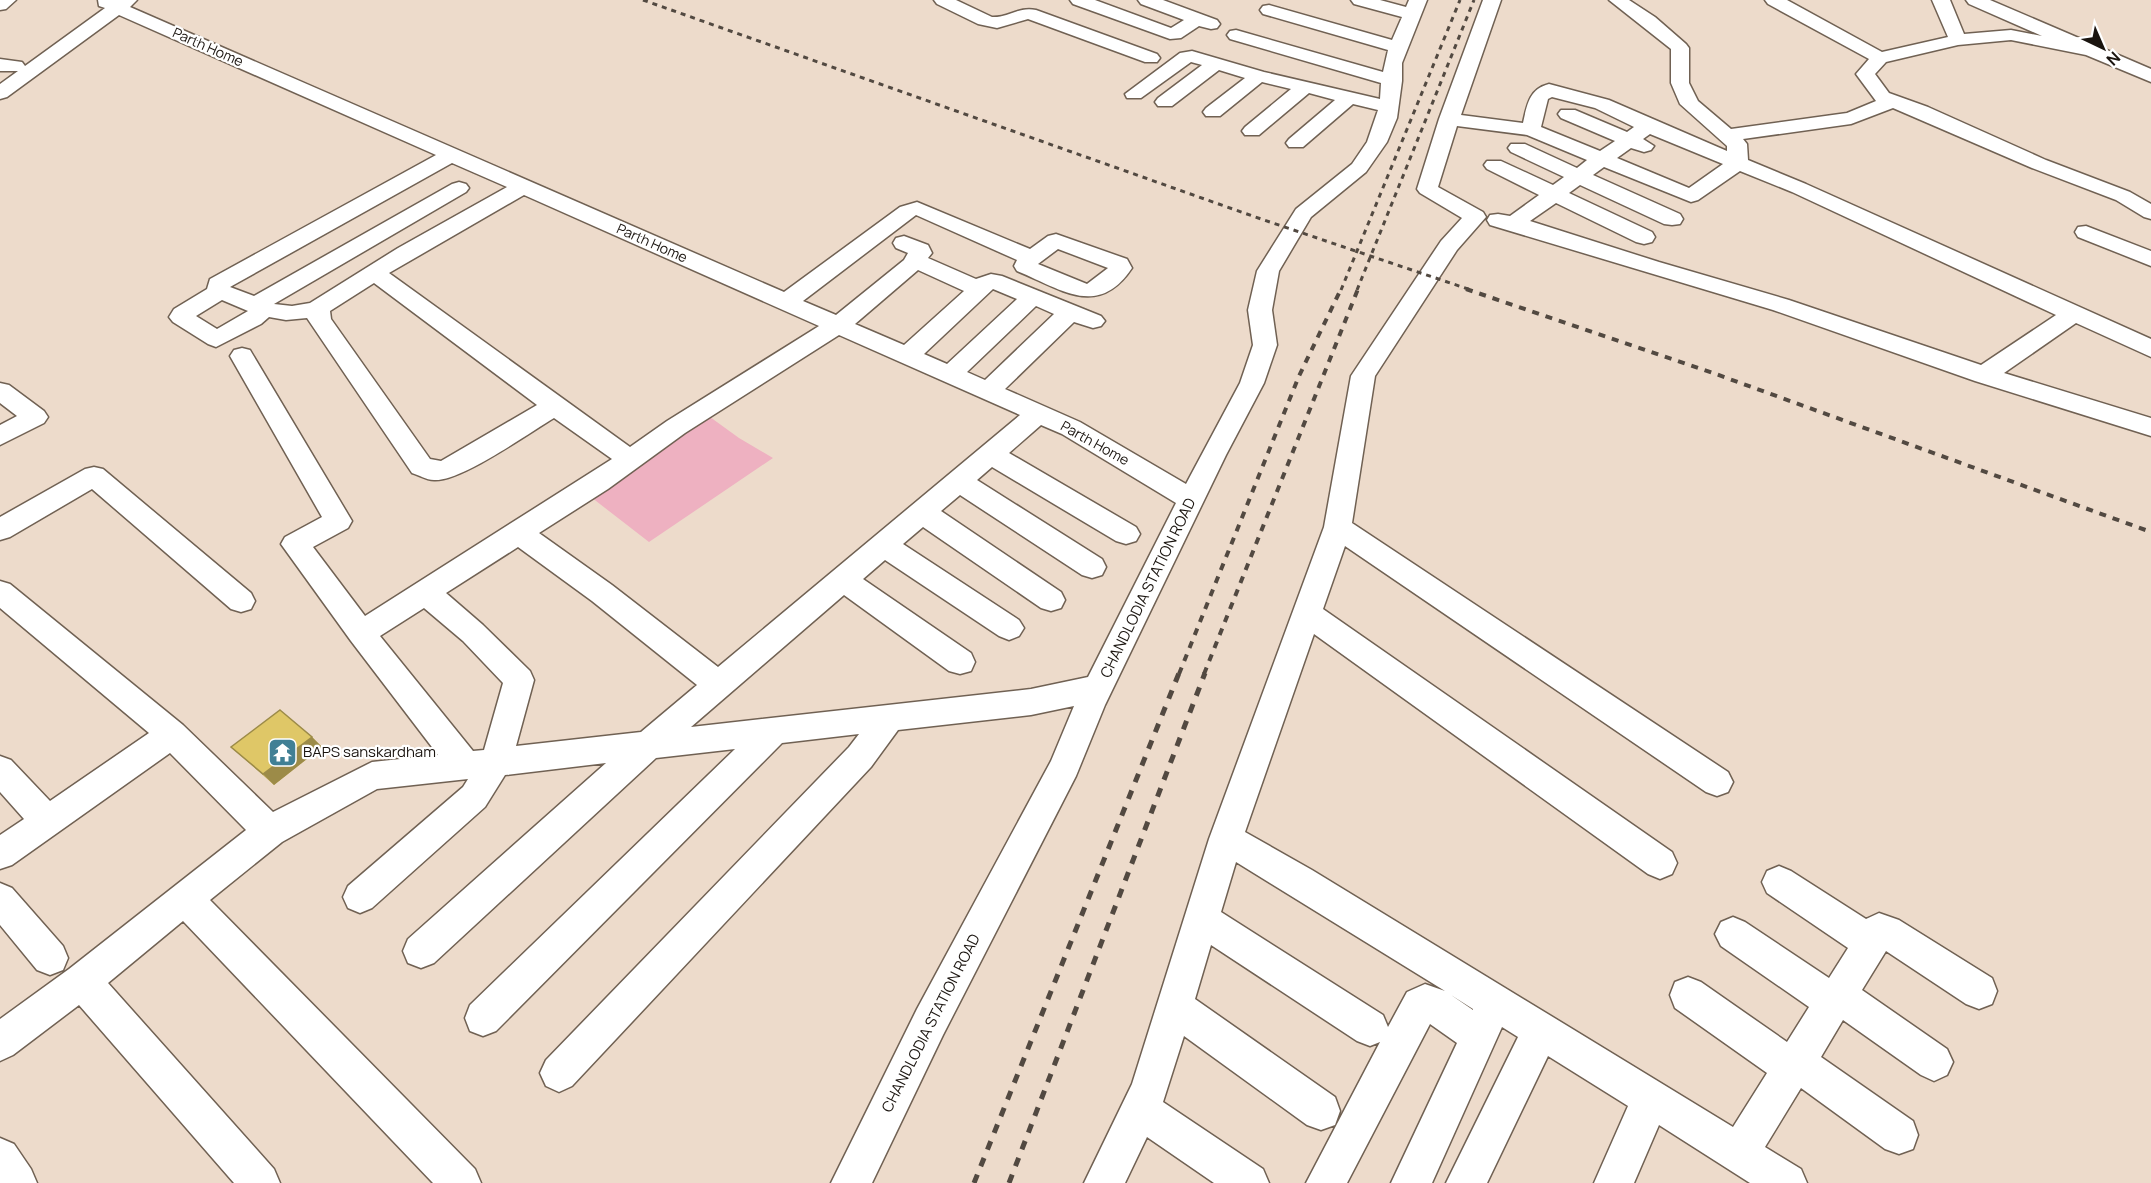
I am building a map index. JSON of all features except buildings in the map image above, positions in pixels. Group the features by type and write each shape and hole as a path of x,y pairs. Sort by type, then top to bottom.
{"street":[{"path":"0,5 7,0"},
{"path":"943,0 989,22 1001,22 1018,14 1030,14 1151,58"},
{"path":"1079,0 1170,34 1175,34 1197,19"},
{"path":"1147,0 1218,27"},
{"path":"1360,0 1415,7"},
{"path":"1492,0 1449,119 1427,189 1475,217 1514,223 1614,256 1781,304 1984,375 2151,427"},
{"path":"1618,0 1649,21 1680,48 1680,83 1690,104 1737,144 1738,163"},
{"path":"1774,0 1880,58"},
{"path":"1941,0 1958,40"},
{"path":"1975,0 2151,76"},
{"path":"0,78 8,66 115,2"},
{"path":"0,93 115,2"},
{"name":"Parth Home","path":"115,2 524,186 1039,413 1071,428 1191,499"},
{"name":"CHANDLODIA STATION ROAD","path":"851,1183 930,1022 1065,766 1098,688 1191,499 1252,383 1265,345 1260,310 1268,271 1303,213 1359,168 1377,142 1391,94 1393,63 1415,7"},
{"path":"1269,10 1398,47"},
{"path":"1165,102 1251,23"},
{"path":"2096,51 2011,35 1958,40 1880,58 1865,74 1882,97 2038,164 2123,196 2151,213"},
{"path":"1225,48 1259,76 1350,97 1391,94"},
{"path":"1134,94 1186,57 1196,57 1225,48 1391,94"},
{"path":"1213,112 1259,76"},
{"path":"1252,131 1305,87"},
{"path":"1531,130 1539,97 1549,90 1602,104 1648,126 1933,248 2073,314 2090,318 2151,349"},
{"path":"1296,143 1350,97"},
{"path":"1727,135 1851,118 1893,101"},
{"path":"1568,114 1663,154"},
{"path":"1449,119 1531,130 1691,196"},
{"path":"1514,223 1648,126"},
{"path":"1518,148 1672,219"},
{"path":"453,154 218,284 217,288 260,307 283,314 300,313 318,308 524,186"},
{"path":"1614,256 1672,219 1691,196 1738,163"},
{"path":"1494,165 1644,237"},
{"path":"1696,168 1718,177"},
{"path":"220,291 182,314 181,317 216,339 253,319 260,307 459,188"},
{"path":"786,302 907,211 917,208 1029,262 1023,292 950,374"},
{"path":"1104,1183 1149,1090 1226,839 1338,527 1363,376 1449,246 1475,217"},
{"path":"396,225 430,240"},
{"path":"2085,232 2151,259"},
{"path":"360,633 519,533 676,427 838,325 856,312 910,252 975,287 981,287"},
{"path":"375,273 630,460"},
{"path":"907,356 988,281 994,280 1082,316 988,391"},
{"path":"318,308 319,319 421,466 433,471 446,470 555,406"},
{"path":"1984,375 2073,314"},
{"path":"242,356 338,521 296,544 360,633 481,764"},
{"path":"0,391 35,417 0,436"},
{"path":"421,951 648,745 1039,413"},
{"path":"991,454 1126,534"},
{"path":"0,530 94,476 241,601"},
{"path":"959,481 1092,567"},
{"path":"922,512 1051,600"},
{"path":"1338,527 1717,782"},
{"path":"519,533 603,593 719,685"},
{"path":"884,545 1009,628"},
{"path":"843,579 960,662"},
{"path":"0,592 172,734 270,831"},
{"path":"360,897 474,797 484,785 481,764 519,680 473,633 425,592"},
{"path":"1307,613 1660,863"},
{"path":"0,1042 82,981 270,831 372,776 1031,702 1098,688"},
{"path":"559,1073 860,757 889,718"},
{"path":"483,1018 774,731"},
{"path":"0,854 172,734"},
{"path":"0,770 47,821"},
{"path":"1226,839 1300,881 1495,1001 1739,1153 1779,1181"},
{"path":"1779,882 1871,943"},
{"path":"184,898 461,1183"},
{"path":"0,899 50,958"},
{"path":"1201,919 1370,1028"},
{"path":"1739,1153 1879,930 1887,932 1979,991"},
{"path":"1733,934 1934,1062"},
{"path":"82,981 260,1183"},
{"path":"1688,994 1899,1135"},
{"path":"1411,1183 1495,1001"},
{"path":"1326,1183 1420,1005 1425,1002 1432,1004 1479,1036"},
{"path":"1175,1007 1321,1111"},
{"path":"1466,1183 1541,1030"},
{"path":"1614,1183 1651,1098"},
{"path":"1139,1110 1249,1183"},
{"path":"0,1158 17,1183"}],"shaded area":[{"path":"710,417 773,458 649,542 587,494"}],"railway":[{"path":"643,0 1357,251"},
{"path":"1357,251 1460,0"},
{"path":"1371,256 1474,0"},
{"path":"1341,290 1357,251"},
{"path":"1357,251 1371,256"},
{"path":"1357,290 1371,256"},
{"path":"1371,256 1471,290"},
{"path":"1179,674 1299,376 1341,289"},
{"path":"1204,674 1358,289"},
{"path":"1466,289 1713,373 2151,532"},
{"path":"974,1183 1179,673"},
{"path":"1009,1183 1205,673"}],"place":[{"name":"BAPS sanskardham","path":"282,752"}]}
